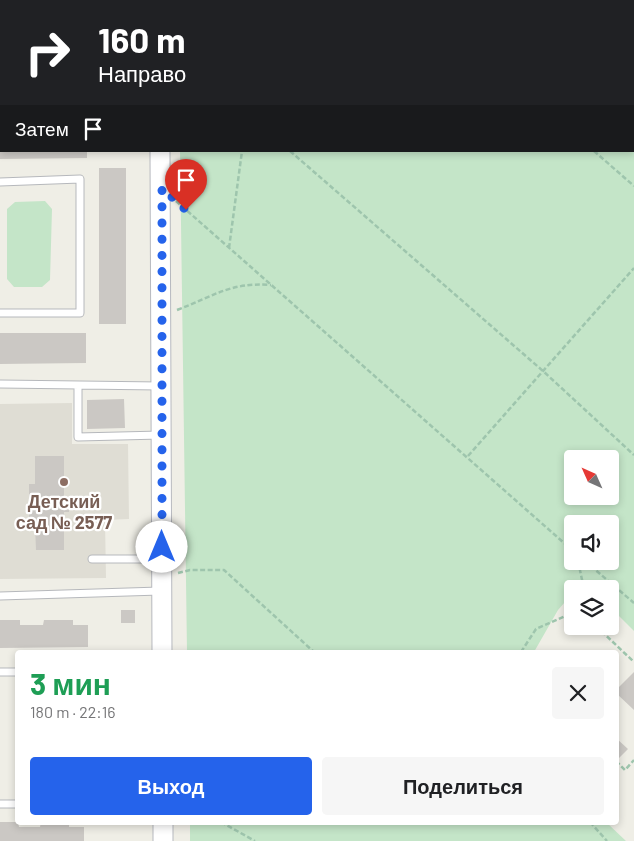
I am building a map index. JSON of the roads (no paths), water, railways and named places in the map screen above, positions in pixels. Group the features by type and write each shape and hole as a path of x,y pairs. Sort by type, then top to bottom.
{"street":[{"path":"160,152 162,188 162,650"},
{"path":"163,825 163,841"}],"lane":[{"path":"0,182 80,179 80,313 0,313"},
{"path":"0,384 161,386"},
{"path":"78,385 78,437 162,435"},
{"path":"92,559 162,575"},
{"path":"0,596 162,575"},
{"path":"0,672 15,672"},
{"path":"0,804 15,804"}],"place":[{"name":"Детский сад № 2577","path":"64,482"}]}
